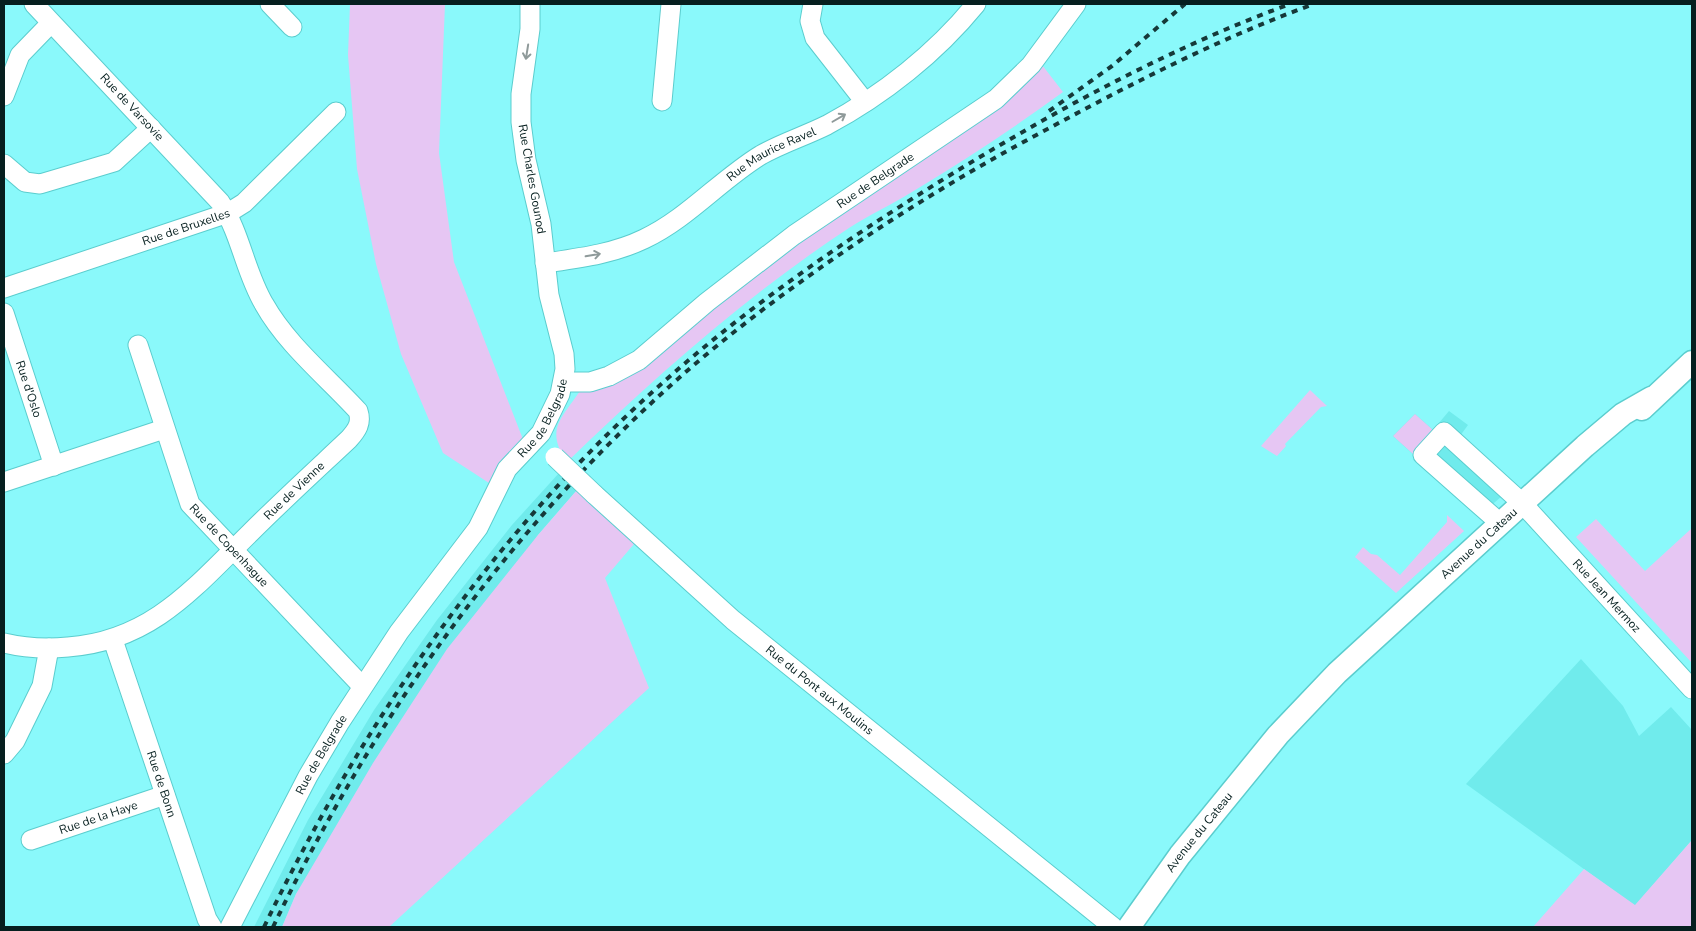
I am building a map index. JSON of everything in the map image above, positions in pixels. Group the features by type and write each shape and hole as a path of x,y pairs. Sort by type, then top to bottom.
{"main road":[{"name":"Avenue du Cateau","path":"1314,699 1356,670 1526,508 1630,421 1689,362"},
{"name":"Avenue du Cateau","path":"1129,927 1168,871 1278,735 1333,677 1500,523 1526,508"}],"street":[{"name":"Rue de Varsovie","path":"34,4 214,195 228,213"},
{"path":"270,4 292,27"},
{"name":"Rue Charles Gounod","path":"530,4 530,29 521,94 521,122 526,160 541,224 549,295 564,354 563,382"},
{"path":"662,102 669,4"},
{"path":"813,4 810,21 815,38 865,102"},
{"name":"Rue Maurice Ravel","path":"545,263 616,251 644,240 665,227 764,153 832,122 865,102 925,56 976,4"},
{"name":"Rue de Belgrade","path":"230,927 308,776 362,686 408,619 478,528 508,469 536,440 551,416 563,382 590,382 609,376 639,360 707,302 794,235 996,99 1031,65 1076,4"},
{"path":"4,96 20,55 51,22"},
{"name":"Rue de Bruxelles","path":"4,288 228,213 244,203 336,112"},
{"path":"4,164 25,182 40,184 114,162 151,128"},
{"name":"Rue de Vienne","path":"4,643 49,648 92,645 113,640 153,621 176,605 357,430 360,421 358,411 289,338 264,305 228,213"},
{"name":"Rue d'Oslo","path":"4,312 54,466"},
{"name":"Rue de Copenhague","path":"138,345 190,504 232,551 362,686"},
{"path":"4,482 164,429"},
{"name":"Rue Jean Mermoz","path":"1500,523 1423,455 1444,432 1526,508 1692,689"},
{"name":"Rue du Pont aux Moulins","path":"536,440 733,620 1113,927"},
{"name":"Rue de Bonn","path":"113,640 207,919 212,927"},
{"path":"4,754 15,741 42,686 49,648"},
{"name":"Rue de la Haye","path":"31,840 165,795"}],"shaded area":[{"path":"350,4 445,4 439,153 454,262 524,442 489,483 443,453 401,354 376,264 357,169 348,55"},
{"path":"1039,61 1063,92 950,168 849,228 774,281 668,368 567,462 560,451 556,433 562,417 580,391 600,385"},
{"path":"1310,390 1327,406 1321,407 1285,444 1286,446 1277,456 1261,446"},
{"path":"1449,411 1468,425 1460,436 1516,484 1480,515 1393,436 1415,414 1433,430"},
{"path":"1415,414 1433,430 1413,454 1393,436"},
{"path":"559,473 577,490 538,535 296,894 282,927 254,927 308,820 374,710 437,620 512,525"},
{"path":"577,490 634,544 605,578 649,688 389,927 282,927 296,894 373,763 447,649 538,535"},
{"path":"1447,515 1464,531 1396,593 1355,557 1363,547 1371,554 1377,555 1400,575 1447,522"},
{"path":"1596,519 1645,571 1692,528 1692,663 1576,537"},
{"path":"1581,659 1623,706 1639,736 1671,707 1692,730 1692,840 1635,906 1466,784"},
{"path":"1692,840 1692,896 1690,898 1692,901 1692,927 1533,927 1584,869 1635,905"}],"railway":[{"path":"1049,111 1112,66 1185,4"},
{"path":"264,927 303,849 346,773 392,699 442,628 495,559 552,493 612,430 676,371 741,318 808,268 988,152 1072,104 1157,60 1245,21 1290,4"},
{"path":"273,927 312,850 354,775 400,702 449,631 502,563 558,498 617,436 680,377 758,313 799,283 885,224 973,170 1162,69 1237,35 1314,4"}]}
